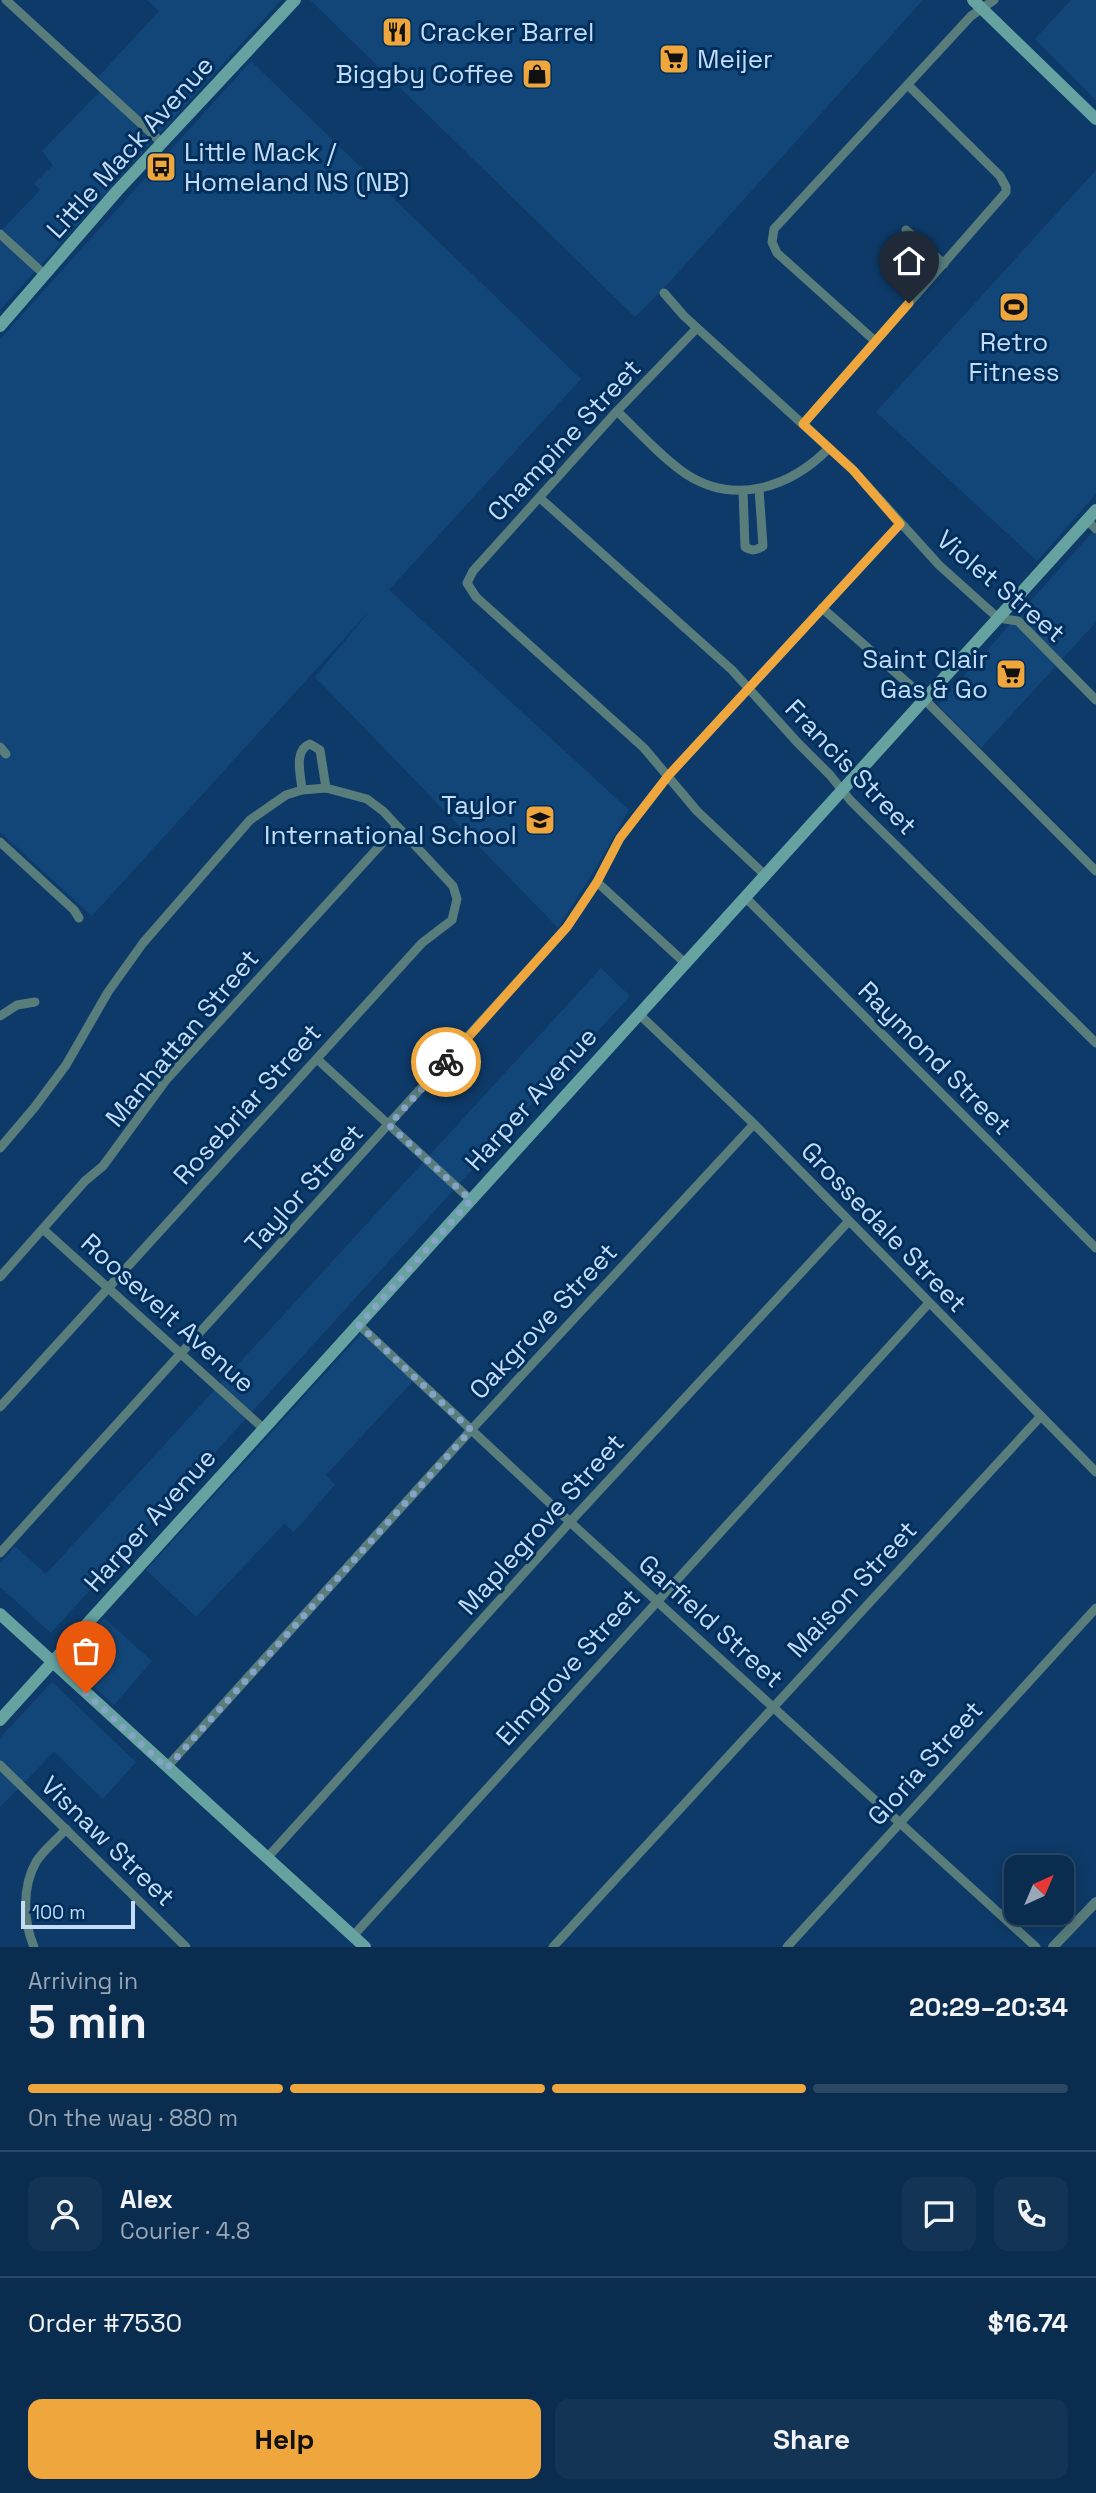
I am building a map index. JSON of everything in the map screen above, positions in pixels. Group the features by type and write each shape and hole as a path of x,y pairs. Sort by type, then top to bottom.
{"main road":[{"name":"Little Mack Avenue","path":"0,326 161,142 295,0"},
{"path":"978,5 1096,119"},
{"name":"Harper Avenue","path":"0,1720 842,789 998,618 1091,524 1096,510"},
{"path":"0,1614 365,1947"}],"street":[{"path":"6,0 161,142"},
{"path":"875,341 777,253 772,242 776,225 908,85 978,5 994,0"},
{"path":"803,424 1003,197 1006,187 1000,176 908,85"},
{"path":"906,230 944,264"},
{"path":"0,233 46,275"},
{"name":"Violet Street","path":"664,293 697,328 871,489 939,565 998,618 1018,621 1096,700"},
{"name":"Champine Street","path":"668,776 644,748 476,597 467,583 473,571 617,411 697,328"},
{"path":"617,411 687,474 719,488 743,491 784,482 799,474 829,448"},
{"path":"743,491 745,547 751,551 763,546 759,489"},
{"name":"Francis Street","path":"540,498 750,688 850,800 1096,1043"},
{"name":"Taylor Street","path":"0,1553 567,927 597,882 620,838 668,776 900,524"},
{"path":"822,608 925,700 1096,871"},
{"path":"302,790 300,753 304,746 310,744 316,747 321,755 326,788"},
{"path":"668,776 697,811 765,875"},
{"path":"0,1148 49,1089 120,974 171,909 250,820 274,803 302,790 326,788 367,799 383,811 397,827"},
{"name":"Rosebriar Street","path":"0,1407 422,943 449,924 457,899 453,886 397,827"},
{"name":"Manhattan Street","path":"0,1277 85,1181 103,1166 166,1080 397,827"},
{"path":"0,842 79,918"},
{"path":"597,882 685,963"},
{"name":"Raymond Street","path":"745,897 1096,1248"},
{"path":"0,1016 18,1005 35,1002"},
{"name":"Grossedale Street","path":"639,1014 754,1124 1096,1472"},
{"path":"317,1059 471,1200"},
{"name":"Oakgrove Street","path":"167,1768 471,1430 754,1124"},
{"name":"Maplegrove Street","path":"267,1858 570,1522 848,1222"},
{"name":"Roosevelt Avenue","path":"44,1230 264,1429"},
{"name":"Elmgrove Street","path":"353,1936 929,1303"},
{"name":"Garfield Street","path":"359,1325 570,1522 1036,1947"},
{"name":"Maison Street","path":"554,1947 773,1705 1041,1416"},
{"name":"Gloria Street","path":"787,1947 1096,1608"},
{"name":"Visnaw Street","path":"0,1765 186,1947"},
{"path":"34,1947 26,1922 29,1881 37,1860 66,1829"},
{"path":"1057,1946 1096,1902"}],"shaded area":[{"path":"147,0 281,0 0,310 0,232 40,190 34,184 53,165 42,151 106,85 98,77 159,11"},
{"path":"310,0 923,0 635,317"},
{"path":"1071,0 1096,0 1096,100 1035,39"},
{"path":"251,61 581,379 389,590 629,810 558,928 315,677 372,608 92,916 0,832 0,339"},
{"path":"1096,170 1096,494 1037,561 876,412"},
{"path":"1096,528 1096,622 981,748 938,705"},
{"path":"601,968 630,996 51,1633 0,1587 0,1563 15,1546 46,1574"},
{"path":"361,1334 413,1381 326,1475 335,1485 294,1532 284,1524 196,1617 146,1570"},
{"path":"104,1618 152,1661 114,1705 73,1668 70,1659 74,1649"},
{"path":"52,1682 136,1762 103,1799 54,1752 0,1807 0,1738"}],"way so far":[{"path":"86,1693 167,1768 471,1430 359,1325 471,1200 389,1125 446,1062"}],"place":[{"name":"Cracker Barrel","path":"397,32"},
{"name":"Meijer","path":"674,59"},
{"name":"Biggby Coffee","path":"537,74"},
{"name":"Little Mack / Homeland NS (NB)","path":"161,167"},
{"name":"Retro Fitness","path":"1014,307"},
{"name":"Saint Clair Gas & Go","path":"1011,674"},
{"name":"Taylor International School","path":"540,820"}],"route":[{"path":"446,1062 581,909 620,838 668,776 900,524 853,470 803,424 909,303"}]}
